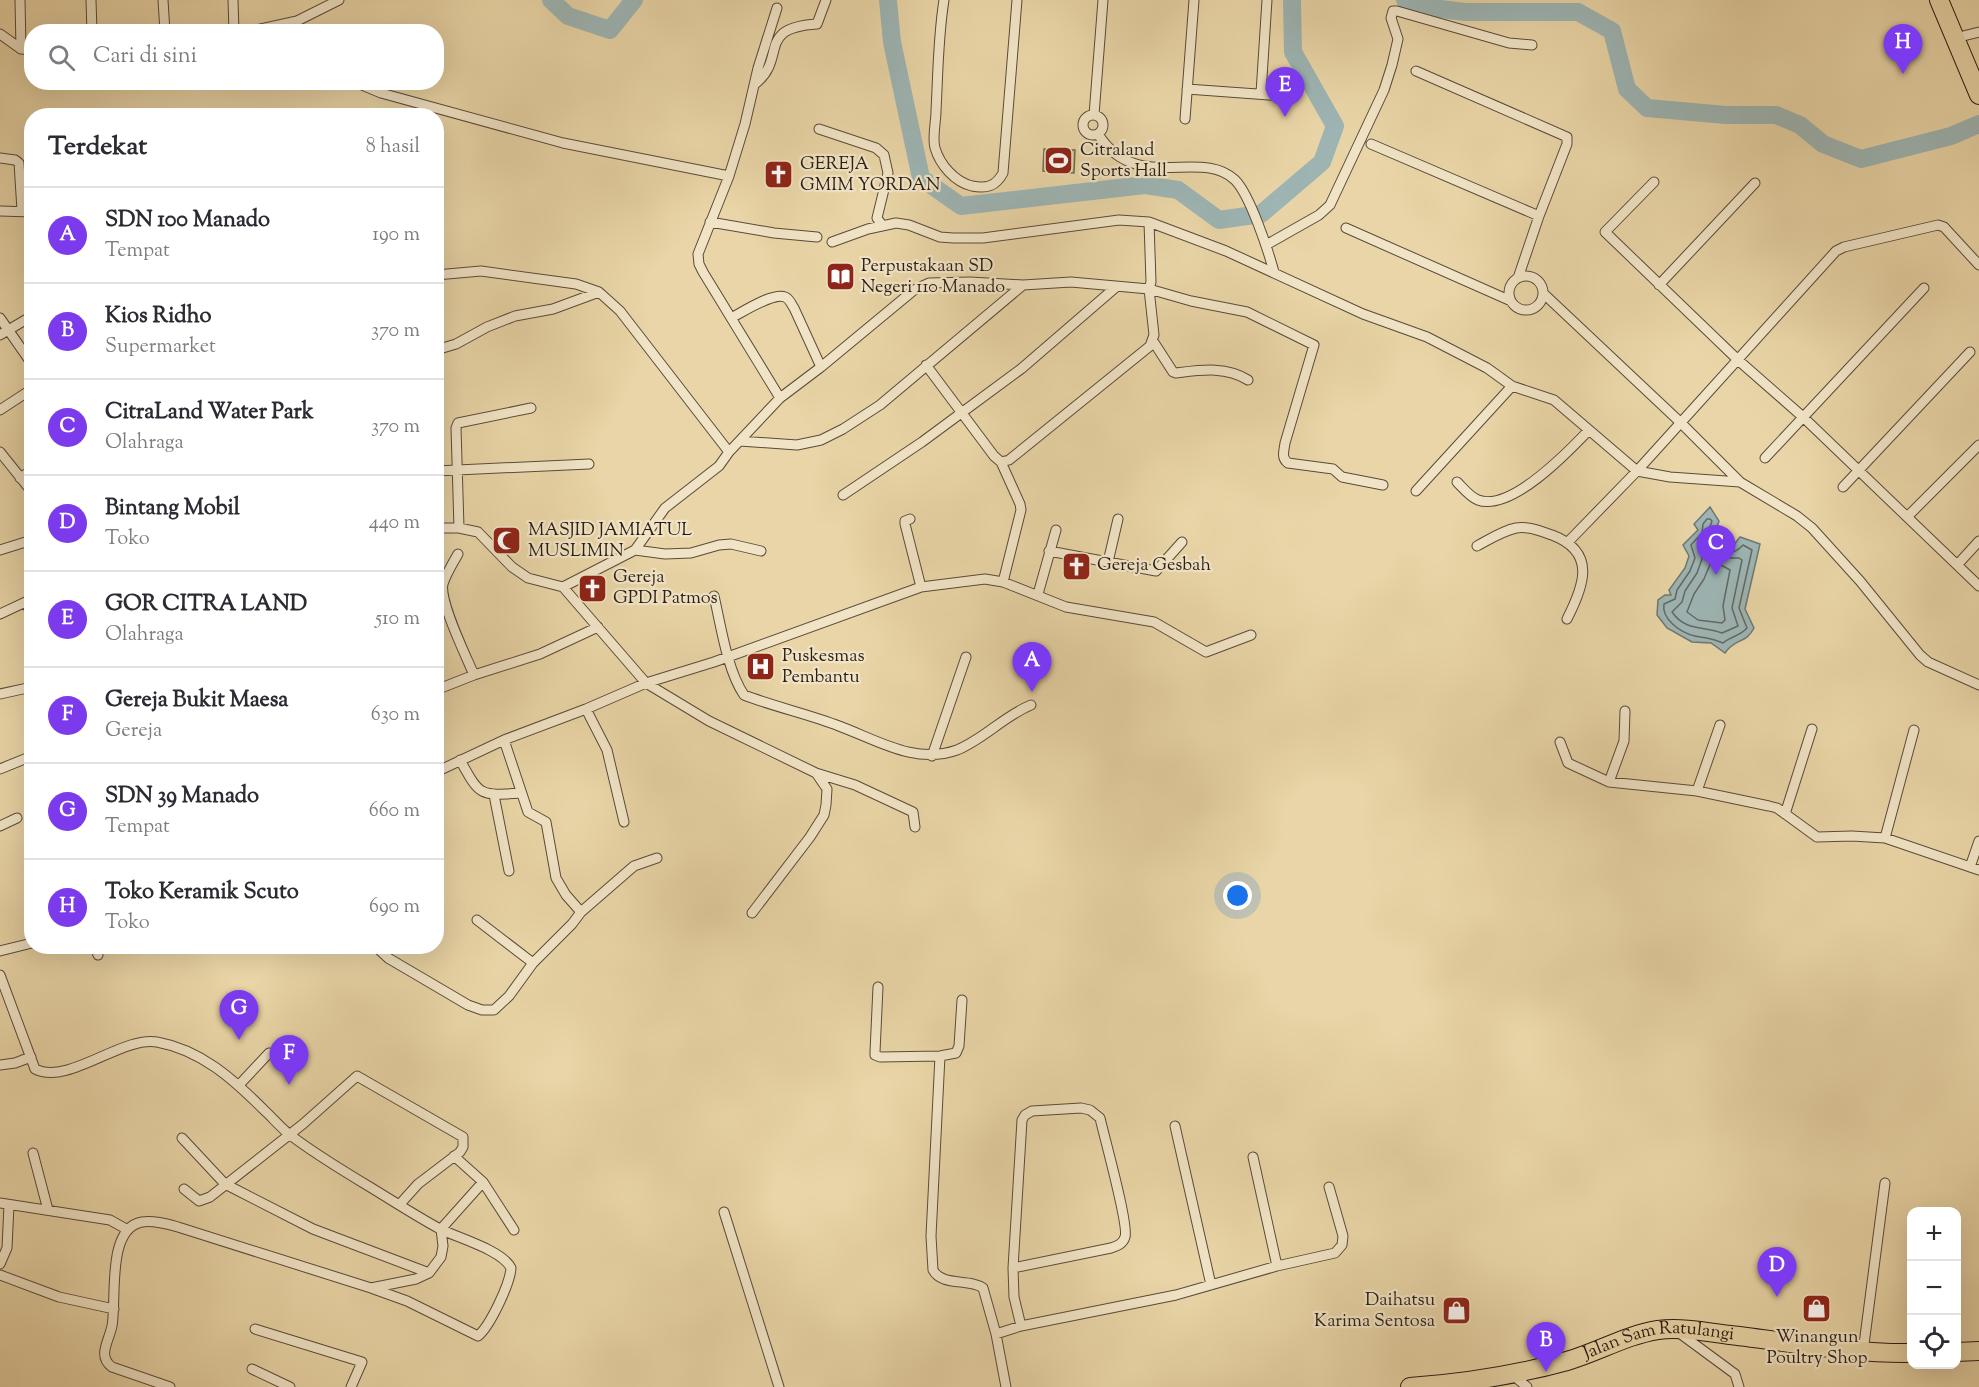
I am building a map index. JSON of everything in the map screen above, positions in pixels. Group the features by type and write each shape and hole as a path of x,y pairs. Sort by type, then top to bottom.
{"highway":[{"path":"1939,0 1979,95"},
{"name":"Jalan Sam Ratulangi","path":"1410,1387 1484,1380 1512,1374 1568,1361 1657,1330 1676,1330 1863,1352 1907,1353"},
{"path":"1961,1352 1979,1351"}],"street":[{"path":"20,0 24,33"},
{"path":"91,0 92,24"},
{"path":"163,0 164,24"},
{"path":"233,0 234,24"},
{"path":"283,24 297,21 339,0"},
{"path":"755,84 764,76 778,38 792,27 818,24 826,0"},
{"path":"944,0 939,43 934,147 942,165 957,180 971,186 987,188 997,183 1003,173 1017,0"},
{"path":"1094,115 1103,0"},
{"path":"1185,119 1194,0"},
{"path":"1261,93 1267,0"},
{"path":"777,8 729,176 698,254 699,264 780,398"},
{"path":"1266,245 1320,215 1330,205 1384,90 1398,39 1391,18 1393,11 1509,43 1532,45"},
{"path":"1955,38 1979,32"},
{"path":"0,34 24,48"},
{"path":"1416,71 1566,136 1567,144 1518,278 1510,288 1511,301"},
{"path":"1187,89 1284,96"},
{"path":"374,90 436,108"},
{"path":"444,110 563,143 729,176"},
{"path":"1094,115 1099,117 1103,123 1098,134 1089,134 1084,129 1086,118 1094,115"},
{"path":"819,129 876,148 884,155 888,173 877,218 882,225"},
{"path":"1098,134 1107,148 1130,163 1159,168 1218,170 1233,178 1242,188 1266,245 1274,272"},
{"path":"1371,144 1539,216"},
{"path":"0,158 15,160 19,163 24,193"},
{"path":"1654,182 1605,232 1737,360 1803,417 1979,586"},
{"path":"1659,285 1755,183"},
{"path":"0,210 24,211"},
{"path":"832,242 882,225 896,223 909,225 940,237 983,238 1119,220 1149,222 1226,251 1364,314 1427,337 1486,368 1512,386 1554,400 1637,471 1670,477 1740,482"},
{"path":"710,222 763,232 817,237"},
{"path":"1001,462 1009,460 1081,404 1146,350 1153,341 1149,289 1151,282 1149,222"},
{"path":"1567,543 1637,471 1828,258 1844,247 1938,225 1944,227 1979,265"},
{"path":"1346,228 1511,301 1519,308 1530,309 1539,303 1543,293 1542,287 1535,278 1524,276 1518,278"},
{"path":"444,274 482,272 576,284 599,292 621,311 729,452"},
{"path":"562,587 635,550 665,508 686,490 711,474 780,398 914,290 929,283 970,282 1023,285 1071,282 1149,289 1191,301 1247,312 1314,345 1285,443 1283,456 1285,461 1333,469 1342,477 1383,485"},
{"path":"740,441 797,445 821,440 880,405 1023,285"},
{"path":"843,495 962,414 1021,369 1116,287"},
{"path":"1765,458 1924,288"},
{"path":"444,348 515,316 553,309 599,292"},
{"path":"1543,293 1740,482 1797,516 1812,528 1860,581 1920,655 1928,662 1979,685"},
{"path":"731,318 770,298 785,297 794,309 820,367"},
{"path":"0,318 24,352"},
{"path":"0,335 24,321"},
{"path":"1153,341 1173,372 1212,370 1237,374 1248,380"},
{"path":"1843,487 1970,352"},
{"path":"926,365 1001,462 1020,504 1021,510 1003,582"},
{"path":"1416,491 1512,386"},
{"path":"0,410 24,394"},
{"path":"459,528 456,428 458,423 531,408"},
{"path":"1457,482 1479,500 1486,501 1509,495 1531,484 1588,431"},
{"path":"1907,517 1979,445"},
{"path":"0,452 24,483"},
{"path":"444,471 589,464"},
{"path":"20,478 24,475"},
{"path":"910,519 905,521 905,524 921,587"},
{"path":"1108,562 1118,519"},
{"path":"444,528 478,532 512,567 528,578 562,587 646,683 709,721 816,773 855,785 913,812 915,827"},
{"path":"1477,546 1504,531 1518,528 1540,531 1567,543 1577,552 1584,564 1584,579 1580,595 1567,619"},
{"path":"1038,594 1056,530"},
{"path":"0,550 24,542"},
{"path":"1958,564 1979,542"},
{"path":"1049,551 1156,572 1182,543"},
{"path":"635,550 665,554 691,554 730,544 761,551"},
{"path":"444,583 458,554"},
{"path":"444,767 504,740 646,683 729,656 921,587 985,579 1003,582 1066,607 1154,622 1206,652 1251,635"},
{"path":"714,596 729,656 737,682 744,695 839,726 893,748 932,756 956,750 974,742 1031,705"},
{"path":"0,614 24,602"},
{"path":"444,604 474,675"},
{"path":"444,687 540,654 598,627"},
{"path":"932,756 966,657"},
{"path":"0,694 24,689"},
{"path":"586,709 607,750 624,822"},
{"path":"1609,782 1624,741 1625,711"},
{"path":"1697,791 1720,725"},
{"path":"1785,814 1812,729"},
{"path":"1884,838 1914,730"},
{"path":"504,740 528,812 546,822 556,878 566,895 581,912"},
{"path":"1560,742 1566,759 1571,765 1609,782 1697,791 1769,806 1785,814 1817,837 1884,838 1975,869 1979,841"},
{"path":"0,769 24,759"},
{"path":"460,760 480,791 494,795 521,793"},
{"path":"752,913 824,815 827,789 816,773"},
{"path":"494,795 509,871"},
{"path":"0,826 17,818"},
{"path":"384,954 468,1005 482,1010 494,1010 533,963 581,912 634,866 657,858"},
{"path":"477,920 533,963"},
{"path":"0,951 24,945"},
{"path":"0,975 35,1069 49,1072 75,1067 135,1043 157,1042 184,1049 200,1056 239,1085 289,1134 441,1229 474,1242 510,1264 511,1271 504,1291 478,1336 407,1301 371,1288 178,1227 146,1221 138,1222 122,1237 115,1265 111,1329 103,1356 106,1363 122,1371 170,1387"},
{"path":"878,987 875,1055 880,1057 953,1054 959,1047 962,1000"},
{"path":"239,1085 269,1053"},
{"path":"940,1056 931,1236 933,1270 940,1277 983,1288 996,1334 1006,1387"},
{"path":"0,1065 15,1063 31,1057"},
{"path":"184,1189 199,1201 210,1197 357,1076 463,1137 463,1147 418,1184 400,1204"},
{"path":"1013,1268 1111,1248 1121,1244 1125,1237 1100,1118 1090,1110 1081,1108 1032,1111 1025,1115 1023,1120 1013,1268 1014,1297 1020,1326"},
{"path":"1175,1126 1211,1285"},
{"path":"182,1138 225,1184 313,1229 429,1273"},
{"path":"33,1153 48,1210"},
{"path":"454,1156 483,1182 513,1230"},
{"path":"1253,1156 1277,1266"},
{"path":"371,1288 416,1279 429,1273 441,1257 443,1246 441,1229 483,1182"},
{"path":"1863,1352 1886,1183"},
{"path":"996,1334 1020,1326 1176,1295 1277,1266 1331,1255 1340,1248 1343,1236 1329,1187"},
{"path":"0,1264 7,1248 4,1204 110,1220 128,1230"},
{"path":"724,1212 779,1387"},
{"path":"0,1275 59,1297 114,1309"},
{"path":"255,1329 362,1362 351,1387"},
{"path":"1676,1330 1735,1374 1739,1387"},
{"path":"252,1369 290,1387"},
{"path":"1512,1374 1527,1387"}],"green space":[{"name":"Citraland Sports Hall","path":"1044,149 1075,150 1074,173 1043,171"}],"water":[{"path":"1710,507 1719,521 1714,535 1733,546 1740,537 1760,544 1745,609 1754,628 1748,637 1733,645 1725,653 1711,643 1692,642 1667,628 1657,615 1658,600 1665,595 1671,595 1669,590 1685,568 1689,556 1683,545 1698,530 1694,524"}],"waterway":[{"path":"551,0 568,16 610,30 634,0"},
{"path":"888,0 892,42 921,178 961,206 1145,185 1178,190 1219,220 1261,214 1322,162 1335,126 1293,52 1292,0"},
{"path":"1405,0 1409,5 1465,12 1578,12 1612,31 1627,89 1647,108 1726,115 1776,115 1800,125 1823,144 1861,159 1951,136 1979,124"}],"place":[{"name":"Toko Keramik Scuto","path":"1903,74"},
{"name":"GOR CITRA LAND","path":"1285,117"},
{"name":"Citraland Sports Hall","path":"1059,161"},
{"name":"GEREJA GMIM YORDAN","path":"779,175"},
{"name":"Perpustakaan SD Negeri 110 Manado","path":"840,277"},
{"name":"MASJID JAMIATUL MUSLIMIN","path":"507,541"},
{"name":"Gereja Gesbah","path":"1076,566"},
{"name":"CitraLand Water Park","path":"1716,575"},
{"name":"Gereja GPDI Patmos","path":"592,588"},
{"name":"Puskesmas Pembantu","path":"761,667"},
{"name":"SDN 100 Manado","path":"1032,692"},
{"name":"SDN 39 Manado","path":"239,1040"},
{"name":"Gereja Bukit Maesa","path":"289,1085"},
{"name":"Bintang Mobil","path":"1777,1297"},
{"name":"Winangun Poultry Shop","path":"1817,1309"},
{"name":"Daihatsu Karima Sentosa","path":"1456,1311"},
{"name":"Kios Ridho","path":"1546,1372"}]}
